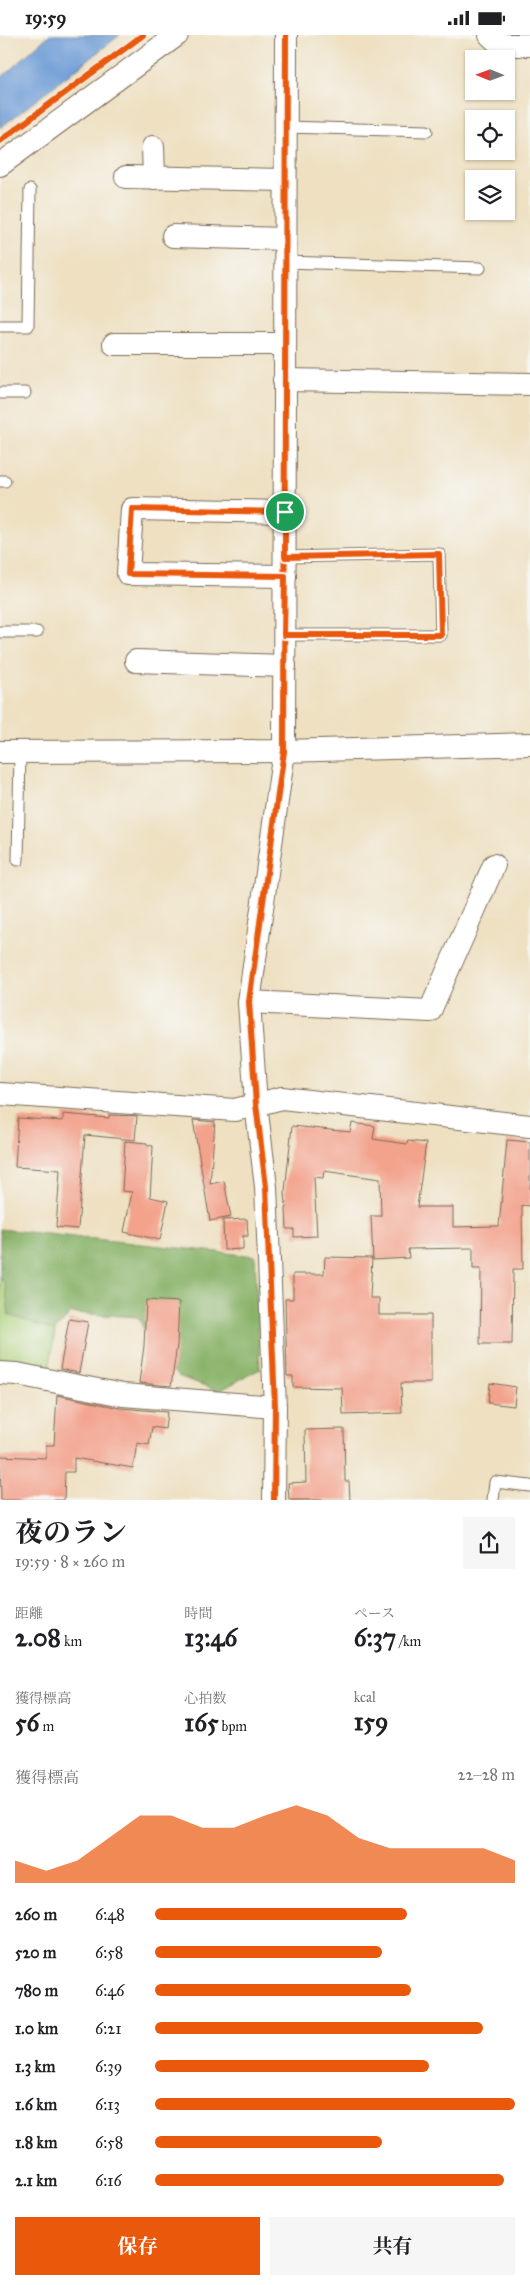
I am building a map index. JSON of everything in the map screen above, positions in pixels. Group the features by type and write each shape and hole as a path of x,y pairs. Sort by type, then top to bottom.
{"street":[{"path":"0,165 177,35"},
{"path":"274,1500 275,1407 266,1187 256,1104 249,1002 284,751 286,35"},
{"path":"490,35 501,45 530,45"},
{"path":"153,147 154,178"},
{"path":"126,177 285,180"},
{"path":"173,236 285,239"},
{"path":"114,344 284,344"},
{"path":"284,380 530,384"},
{"path":"285,512 132,509 128,574 285,566"},
{"path":"136,661 285,666"},
{"path":"10,752 284,751 530,744"},
{"path":"249,1002 430,1011 494,865"},
{"path":"0,1094 235,1110 282,1098 530,1126"},
{"path":"0,1373 17,1374 123,1395 275,1407"}],"lane":[{"path":"285,127 427,131"},
{"path":"0,326 28,326 30,190"},
{"path":"284,262 480,268"},
{"path":"0,393 25,393"},
{"path":"284,635 441,635 439,554 285,566"},
{"path":"0,632 37,632"},
{"path":"10,752 18,860"},
{"path":"493,1500 495,1482 530,1486"}],"green space":[{"path":"0,1229 255,1256 260,1369 219,1391 178,1376 154,1351 138,1317 71,1313 55,1331 9,1315 5,1283 0,1277"},
{"path":"0,1277 5,1283 10,1315 55,1331 49,1371 0,1362"}],"water":[{"path":"49,35 120,35 0,128 0,79"}],"building":[{"path":"63,1114 109,1118 109,1115 137,1116 135,1140 85,1135 78,1229 56,1227 60,1170 15,1167 18,1118 63,1121"},
{"path":"193,1120 215,1122 210,1184 224,1181 231,1217 210,1221"},
{"path":"352,1123 375,1126 373,1139 407,1144 408,1141 426,1143 417,1207 453,1207 453,1227 499,1226 507,1140 530,1142 530,1206 522,1205 523,1269 513,1269 512,1344 480,1344 481,1269 473,1269 473,1248 408,1249 409,1258 373,1260 371,1216 381,1216 380,1179 324,1171 323,1178 314,1177 317,1236 294,1237 294,1229 287,1229 285,1191 292,1126 350,1132"},
{"path":"125,1141 147,1143 147,1145 153,1146 150,1197 168,1201 160,1240 124,1232 132,1192 122,1191"},
{"path":"247,1219 248,1236 243,1236 243,1249 224,1250 223,1220"},
{"path":"325,1257 372,1258 370,1298 379,1298 379,1315 431,1315 431,1383 401,1383 402,1413 343,1415 342,1388 293,1387 293,1376 287,1376 285,1299 293,1299 293,1274 324,1274"},
{"path":"146,1300 179,1302 177,1345 171,1386 139,1383 144,1346"},
{"path":"69,1319 88,1322 79,1373 60,1369"},
{"path":"490,1383 516,1387 514,1406 488,1403"},
{"path":"57,1395 120,1408 167,1412 165,1429 152,1427 149,1445 137,1443 133,1468 74,1458 74,1472 65,1472 64,1500 1,1500 0,1456 46,1458 46,1445 54,1445"},
{"path":"344,1429 345,1481 349,1481 350,1500 289,1500 288,1483 306,1482 305,1430"}],"cycle path":[{"path":"0,141 143,35"},
{"path":"274,1500 275,1407 266,1187 256,1104 249,1002 284,751 286,35"}],"route":[{"path":"132,509 285,512 285,557 439,554 441,635 284,635 285,576 128,574 132,509"}]}
